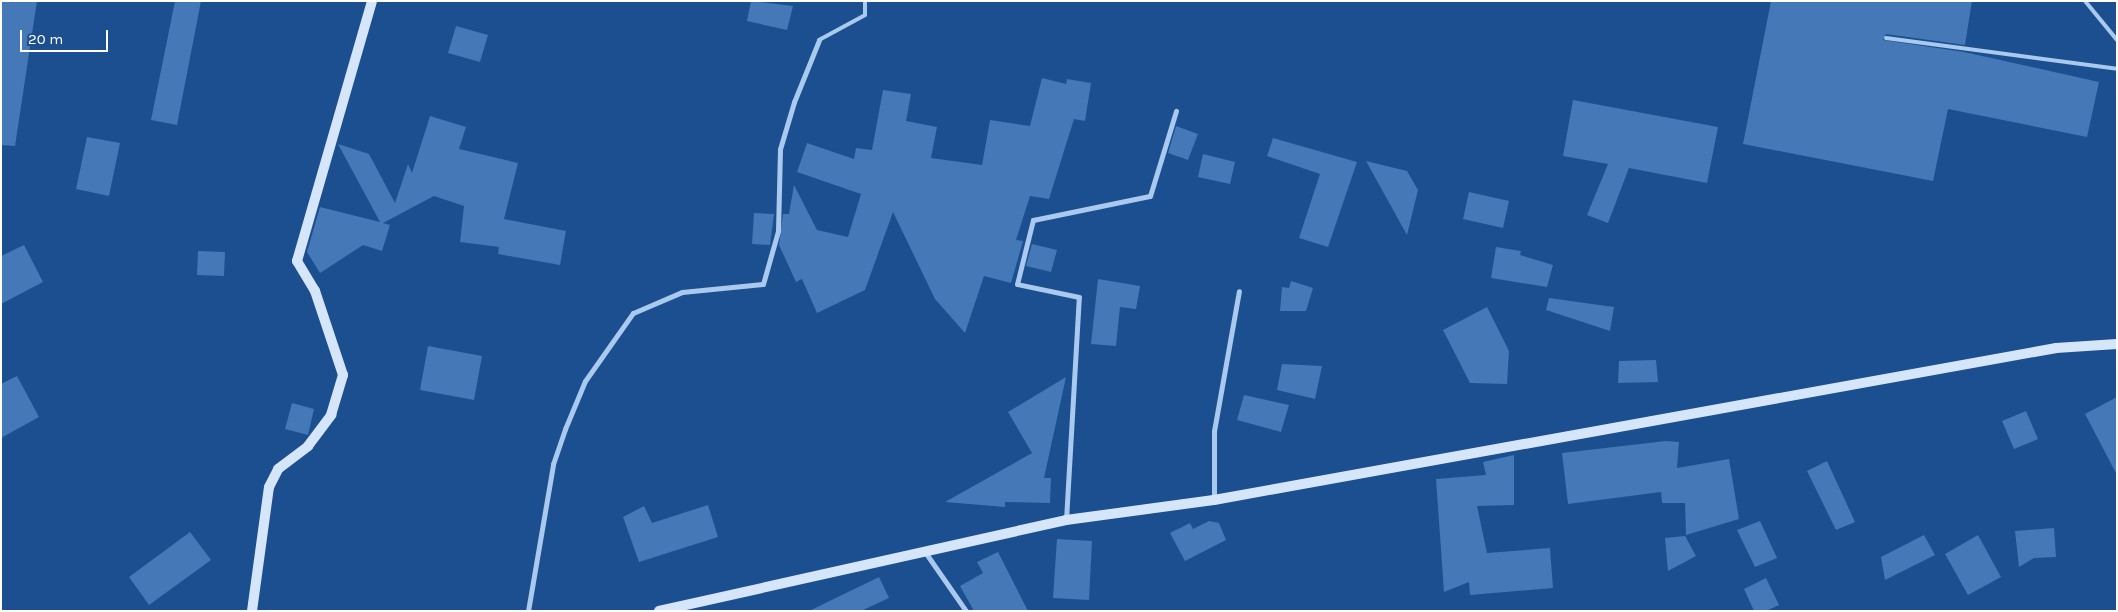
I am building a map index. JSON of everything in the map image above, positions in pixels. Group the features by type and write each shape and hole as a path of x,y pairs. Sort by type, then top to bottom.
{"main road":[{"path":"252,611 270,487 278,469 308,446 331,415 343,375 315,291 297,261 372,1"},
{"path":"659,611 1066,520 1214,500 2056,348 2117,344"}],"street":[{"path":"528,611 553,464 564,429 585,381 633,313 682,292 763,284 778,232 780,148 794,102 819,40"},
{"path":"1066,520 1079,297 1017,284 1033,220 1150,196 1176,112"},
{"path":"1214,500 1214,431 1238,292"},
{"path":"924,552 966,611"}],"lane":[{"path":"819,40 865,15 865,1"},
{"path":"2086,1 2117,40"},
{"path":"1886,38 2117,68"}],"building":[{"path":"1,1 37,1 15,146 1,145"},
{"path":"175,1 201,1 177,125 151,120"},
{"path":"751,1 793,6 787,30 747,21"},
{"path":"1771,1 1972,1 1965,45 1886,34 1883,40 1964,52 2099,82 2087,137 1948,109 1933,181 1743,144"},
{"path":"456,26 488,35 480,62 448,53"},
{"path":"1042,78 1066,84 1067,79 1091,83 1085,121 1074,119 1049,199 1030,196 1016,240 1023,241 1011,283 984,276 965,333 935,299 893,212 865,290 817,313 802,279 796,282 779,245 783,214 789,214 794,185 817,230 848,237 861,194 797,172 807,143 854,159 856,148 872,150 883,90 911,94 906,121 937,127 931,158 982,165 990,120 1030,126"},
{"path":"1573,100 1718,127 1707,183 1629,168 1608,223 1587,215 1608,164 1563,156"},
{"path":"430,116 466,127 459,149 518,163 504,219 566,231 560,265 498,254 499,247 460,242 464,206 434,196 383,223 390,225 382,251 363,245 320,273 307,252 320,207 380,222 338,144 369,154 395,203 408,164 412,173"},
{"path":"1176,126 1198,134 1188,160 1168,153"},
{"path":"87,137 120,143 109,196 76,189"},
{"path":"1273,138 1357,162 1328,247 1299,238 1320,174 1267,156"},
{"path":"1203,154 1235,162 1230,184 1198,177"},
{"path":"1366,161 1407,171 1418,190 1407,235"},
{"path":"1469,192 1509,201 1503,228 1463,219"},
{"path":"754,213 774,214 770,245 752,244"},
{"path":"1032,244 1057,250 1051,272 1026,266"},
{"path":"24,245 43,282 1,304 1,256"},
{"path":"1496,247 1521,251 1520,255 1553,265 1547,287 1491,278"},
{"path":"198,251 225,252 224,276 197,275"},
{"path":"1098,279 1140,286 1136,309 1120,307 1116,346 1091,344"},
{"path":"1291,281 1313,288 1306,311 1280,311 1282,287 1289,288"},
{"path":"1549,298 1614,307 1610,331 1546,310"},
{"path":"1487,307 1509,351 1507,384 1470,383 1443,330"},
{"path":"428,346 482,356 474,400 420,390"},
{"path":"1656,360 1658,382 1618,383 1619,361"},
{"path":"1282,364 1322,366 1315,399 1277,390"},
{"path":"17,376 39,417 1,438 1,384"},
{"path":"1066,377 1044,478 1051,478 1050,503 1005,502 1005,507 945,502 1032,453 1008,412"},
{"path":"1244,395 1289,405 1281,432 1237,420"},
{"path":"2117,397 2117,475 2085,414"},
{"path":"292,403 314,409 308,435 285,429"},
{"path":"2026,411 2038,439 2014,449 2002,421"},
{"path":"1666,441 1679,442 1677,468 1729,459 1739,519 1686,535 1685,503 1662,503 1661,492 1568,504 1562,453"},
{"path":"1514,455 1514,505 1477,506 1487,553 1550,548 1553,588 1470,595 1469,582 1444,592 1436,479 1486,475 1483,462"},
{"path":"1827,461 1855,522 1836,530 1807,471"},
{"path":"708,505 718,537 639,562 623,517 644,506 652,523"},
{"path":"1209,521 1219,523 1226,540 1185,561 1170,533 1190,523 1193,529"},
{"path":"1760,521 1777,558 1755,567 1737,530"},
{"path":"2054,528 2056,557 2034,558 2019,567 2015,531"},
{"path":"190,532 211,560 149,605 129,577"},
{"path":"1924,535 1935,555 1885,580 1881,557"},
{"path":"1978,535 2001,577 1968,595 1945,554"},
{"path":"1685,536 1696,556 1668,571 1665,538"},
{"path":"1057,539 1092,541 1089,600 1053,598"},
{"path":"998,552 1028,611 974,611 960,586 983,573 977,562"},
{"path":"879,577 889,598 861,611 809,611"},
{"path":"1766,578 1779,605 1766,611 1754,611 1744,589"}]}
